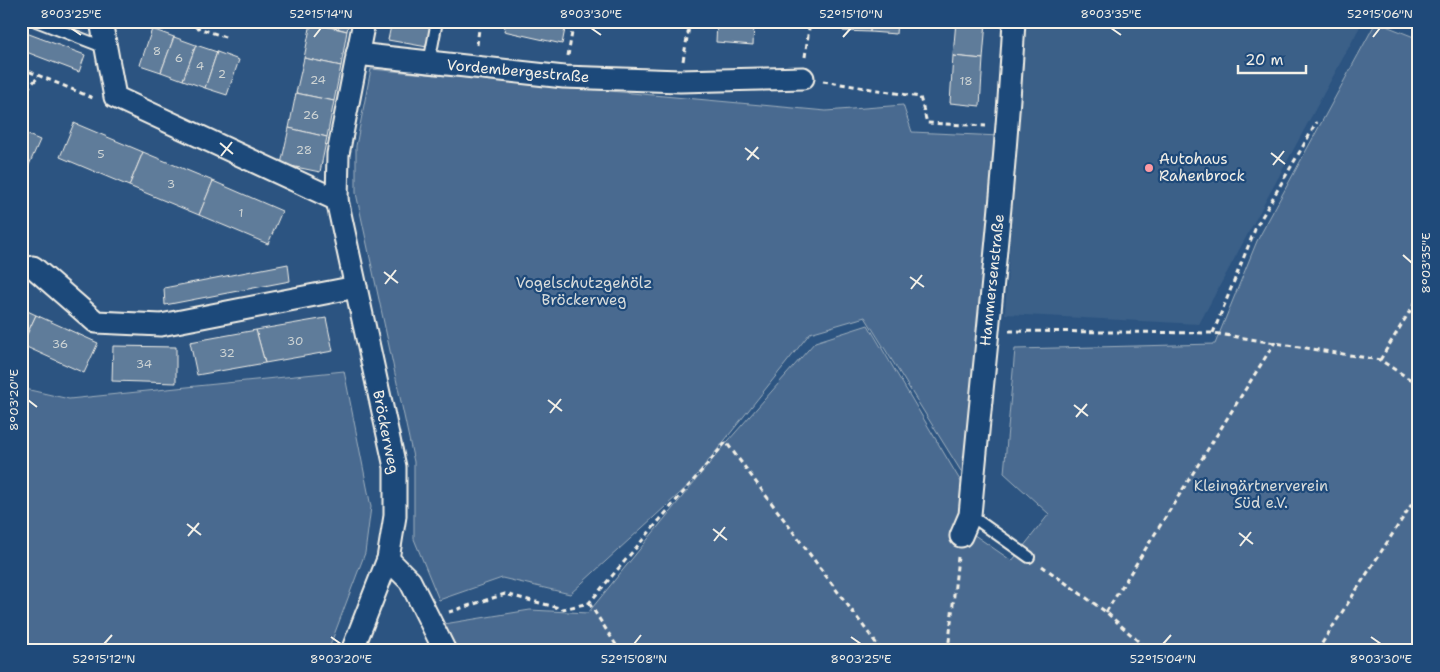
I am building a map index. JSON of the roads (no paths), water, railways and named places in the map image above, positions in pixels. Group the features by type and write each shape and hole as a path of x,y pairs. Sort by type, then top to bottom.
{"street":[{"path":"101,21 115,97 337,200"},
{"name":"Bröckerweg","path":"352,651 388,559 395,516 395,467 337,200 338,154 364,21"},
{"name":"Hammersenstraße","path":"961,536 970,515 986,331 1009,123 1014,21"},
{"name":"Vordembergestraße","path":"357,54 564,77 680,81 803,78"},
{"path":"33,267 96,322 161,325 356,287"},
{"path":"388,559 410,581 445,651"}],"lane":[{"path":"36,21 106,48"},
{"path":"428,63 437,21"},
{"path":"970,515 1029,557"}],"place":[{"name":"Autohaus Rahenbrock","path":"1149,168"}],"park label":[{"name":"Vogelschutzgehölz Bröckerweg","path":"584,292"},
{"name":"Kleingärtnerverein Süd e.V.","path":"1261,494"}]}
